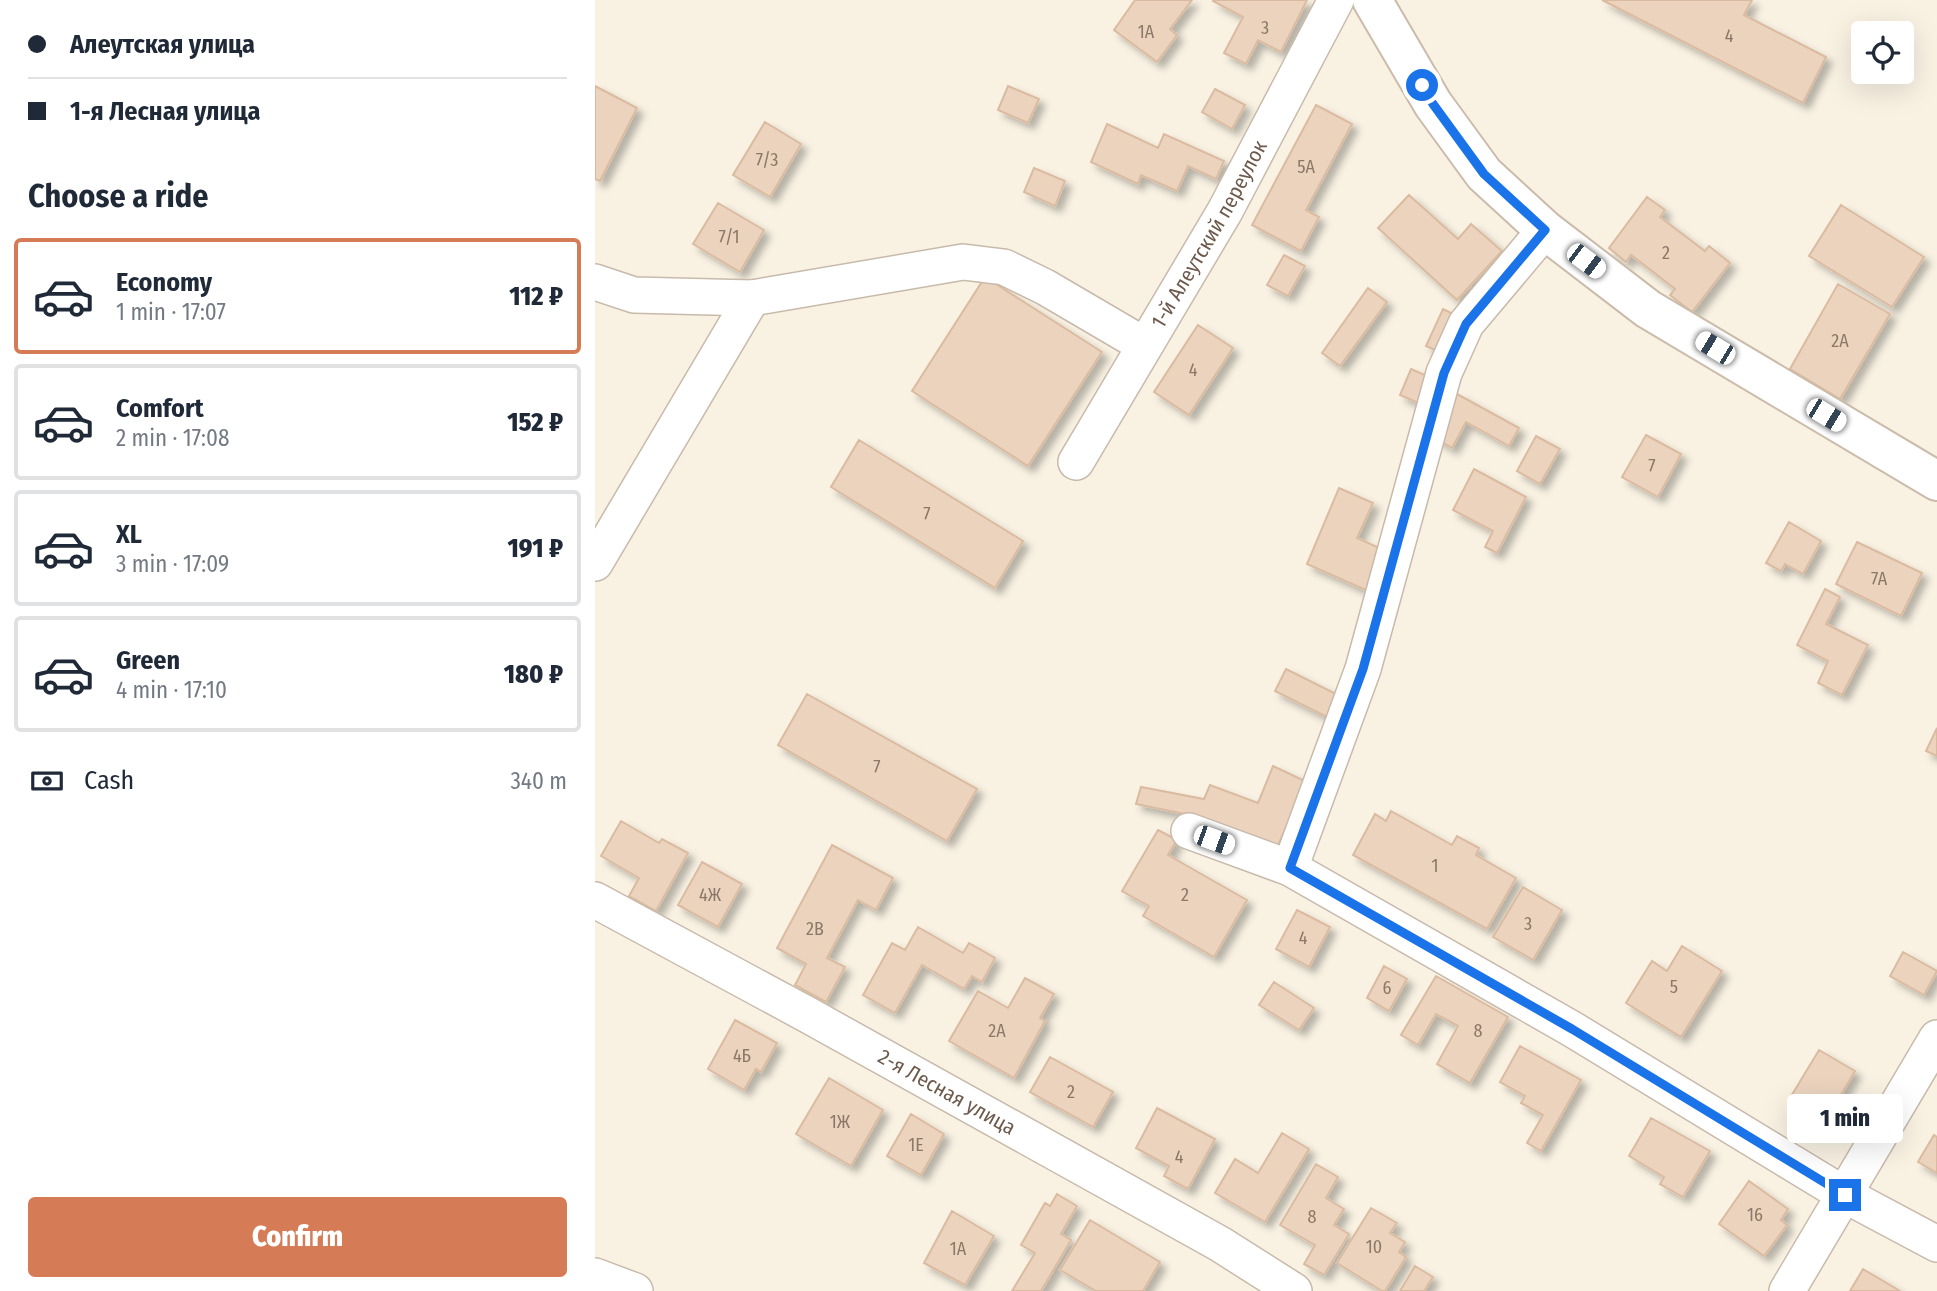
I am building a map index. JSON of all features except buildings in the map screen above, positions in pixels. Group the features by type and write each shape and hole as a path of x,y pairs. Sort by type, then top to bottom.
{"street":[{"name":"1-й Алеутский переулок","path":"1076,462 1225,211 1336,0"},
{"path":"1372,0 1433,104 1484,174 1545,230 1648,309 1937,481"},
{"path":"1290,868 1363,669 1444,373 1466,324 1545,230"},
{"path":"595,282 634,295 752,298 963,262 1004,267 1045,287 1145,345"},
{"path":"600,543 752,298"},
{"path":"1189,831 1290,868 1572,1029 1845,1195 1937,1244"},
{"name":"2-я Лесная улица","path":"595,900 1220,1244 1294,1291"},
{"path":"1787,1291 1937,1038"},
{"path":"595,1276 635,1291"}],"route":[{"path":"1422,85 1484,174 1545,230 1466,324 1444,373 1363,669 1290,868 1572,1029 1845,1195"}]}
